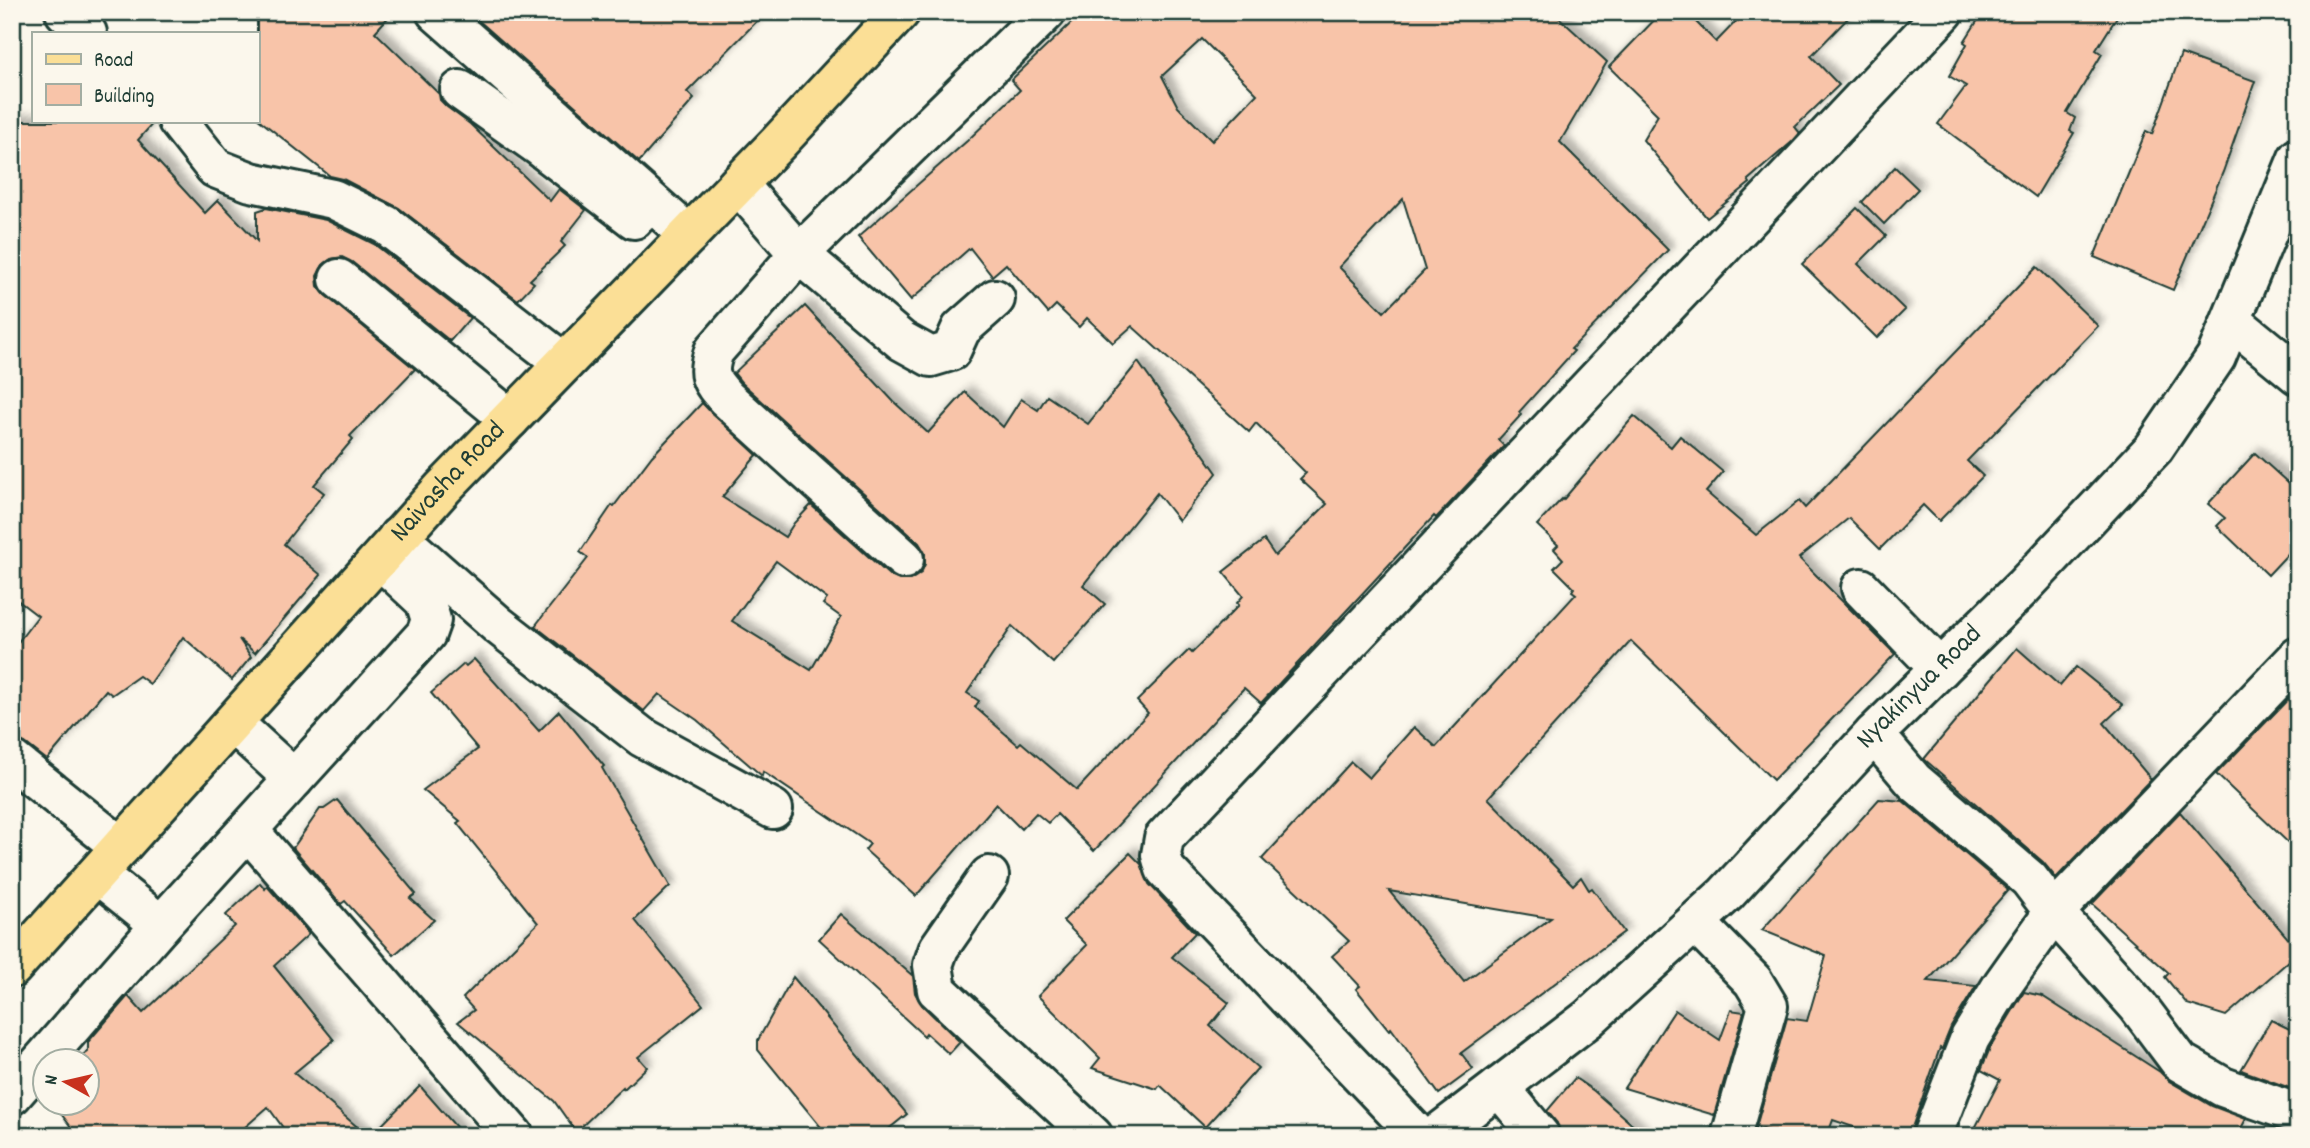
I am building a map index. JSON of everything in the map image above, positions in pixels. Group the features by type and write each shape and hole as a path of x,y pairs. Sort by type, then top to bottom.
{"main road":[{"name":"Naivasha Road","path":"12,968 389,548 900,12"}],"street":[{"path":"65,12 86,32"},
{"path":"436,12 682,243"},
{"path":"904,559 726,398 709,375 709,365 714,351 799,254 1046,12"},
{"path":"1419,1136 1165,869 1161,855 1164,838 1944,12"},
{"path":"460,90 682,243"},
{"path":"179,122 215,168 251,182 332,199 386,225 564,363"},
{"name":"Nyakinyua Road","path":"1435,1136 1588,1019 1727,894 1874,734 2023,586 2154,448 2216,357 2298,158"},
{"path":"738,184 799,254 902,341 931,357 951,351 961,329 995,299"},
{"path":"339,279 510,419"},
{"path":"2232,321 2298,375"},
{"path":"12,1095 161,925 426,634 431,620 425,601 389,548"},
{"path":"389,548 498,625 642,737 773,809"},
{"path":"1861,588 1940,669"},
{"path":"1932,1136 1970,1038 2003,984 2054,912 2298,657"},
{"path":"233,723 294,779"},
{"path":"1874,734 1914,781 2029,879 2054,912 2138,1006 2180,1062 2223,1087 2298,1114"},
{"path":"12,760 109,860 161,925"},
{"path":"248,830 514,1136"},
{"path":"989,876 939,948 933,965 937,990 1093,1136"},
{"path":"1695,922 1753,981 1768,1006 1731,1136"},
{"path":"1499,1087 1540,1136"}],"building":[{"path":"257,12 393,12 375,32 439,94 440,100 470,124 550,201 559,189 586,210 561,242 565,246 530,280 534,283 518,300 399,208 343,179 330,176 259,120"},
{"path":"469,12 766,12 687,92 694,99 639,162"},
{"path":"1083,12 1553,12 1607,62 1560,142 1668,250 1571,349 1574,351 1519,412 1521,415 1498,440 1504,446 1436,518 1434,516 1261,703 1244,688 1094,851 1057,814 1048,823 1036,813 1021,829 996,804 916,896 865,850 870,844 763,772 762,776 697,720 659,694 644,711 535,626 588,558 580,552 612,505 614,506 652,456 702,403 757,455 722,497 785,537 811,505 890,576 899,580 910,580 921,573 925,564 925,553 919,543 734,373 805,306 894,402 928,433 965,392 1003,427 1021,399 1038,410 1047,396 1088,424 1138,362 1217,473 1179,521 1157,493 1083,585 1105,604 1053,663 1012,626 967,693 979,701 975,707 1018,745 1021,742 1077,790 1148,713 1137,701 1189,650 1192,653 1239,605 1237,603 1243,596 1223,572 1264,540 1275,556 1327,504 1300,479 1306,473 1256,423 1249,432 1132,326 1113,343 1087,318 1079,327 1056,305 1048,313 1006,264 992,276 970,248 911,300 858,237 967,141 1020,90 1011,80","holes":["1202,39 1257,94 1212,141 1178,107 1162,76","1403,199 1425,270 1384,312 1339,267","776,561 827,599 823,604 841,617 811,670 732,621"]},
{"path":"1662,12 1686,12 1716,42 1745,12 1854,12 1811,56 1839,85 1795,127 1800,133 1793,141 1748,180 1750,183 1707,218 1643,140 1658,115 1609,67"},
{"path":"1983,12 2120,12 2096,50 2102,54 2067,113 2075,118 2070,131 2074,133 2036,197 1938,124 1966,86 1949,76 1967,44 1964,42"},
{"path":"2181,54 2255,81 2223,172 2173,290 2094,257 2146,131 2152,134"},
{"path":"12,121 154,122 138,140 205,213 218,200 257,241 257,211 266,208 326,220 374,244 470,318 450,341 352,262 342,257 331,259 323,265 317,276 318,286 325,295 415,369 350,436 353,439 314,485 324,493 284,544 321,575 255,653 239,639 251,657 232,680 183,637 150,684 139,676 112,695 106,690 47,760 25,743 12,739 12,650 38,616 12,596"},
{"path":"1895,167 1918,189 1884,224 1862,202"},
{"path":"1857,208 1886,236 1858,264 1905,310 1877,338 1802,264"},
{"path":"2037,267 2098,326 1967,461 1983,476 1939,521 1923,505 1880,549 1849,518 1799,558 1895,654 1773,780 1631,641 1488,798 1573,885 1581,877 1624,932 1461,1053 1473,1069 1439,1094 1391,1028 1389,1030 1356,989 1360,986 1332,956 1349,941 1262,859 1351,762 1369,778 1414,727 1436,747 1576,594 1572,591 1574,588 1554,568 1563,559 1554,549 1558,545 1537,525 1563,500 1634,416 1671,447 1680,436 1723,472 1706,492 1756,535 1799,501 1805,508","holes":["1389,891 1551,918 1464,982"]},
{"path":"2255,453 2298,492 2298,543 2268,575 2217,526 2225,518 2208,504"},
{"path":"2017,648 2060,686 2076,667 2123,705 2104,723 2151,779 2056,878 2043,862 1924,759"},
{"path":"474,659 539,731 559,711 604,766 602,768 670,886 635,920 703,1005 638,1057 647,1067 576,1132 554,1101 458,1022 474,1010 463,998 538,923 457,823 460,821 423,790 478,749 431,693 464,664 466,666"},
{"path":"2298,689 2298,852 2216,774"},
{"path":"1879,799 1903,801 2008,890 1928,981 1976,986 1951,1027 1942,1049 1940,1048 1909,1136 1879,1136 1833,1120 1827,1136 1788,1136 1756,1127 1787,1018 1807,1021 1826,956 1762,930"},
{"path":"337,800 416,894 410,898 434,920 394,955 345,901 341,904 293,848 320,809"},
{"path":"2180,812 2298,950 2298,953 2226,1016 2187,1004 2165,977 2169,973 2092,904"},
{"path":"1130,853 1141,864 1149,884 1195,933 1172,957 1229,1003 1210,1026 1258,1068 1205,1127 1160,1085 1157,1089 1092,1068 1100,1058 1038,996 1087,945 1063,921"},
{"path":"260,883 265,889 267,886 309,934 274,966 334,1040 294,1073 368,1136 289,1136 268,1107 235,1136 78,1136 63,1116 102,1116 102,1046 88,1046 88,1042 128,996 143,1013 235,926 226,915"},
{"path":"841,914 913,976 915,993 922,1005 960,1042 949,1054 926,1033 924,1036 819,939"},
{"path":"793,977 907,1114 880,1136 828,1136 758,1050 758,1040"},
{"path":"2024,992 2042,996 2160,1072 2169,1081 2212,1106 2246,1119 2237,1136 1971,1136 2000,1080 1981,1070 1990,1048"},
{"path":"1675,1010 1720,1040 1731,1010 1744,1012 1714,1115 1624,1088"},
{"path":"2271,1020 2298,1033 2298,1091 2241,1070"},
{"path":"1575,1078 1594,1091 1645,1136 1561,1136 1557,1123 1547,1111"},
{"path":"420,1086 464,1136 371,1136"}]}
